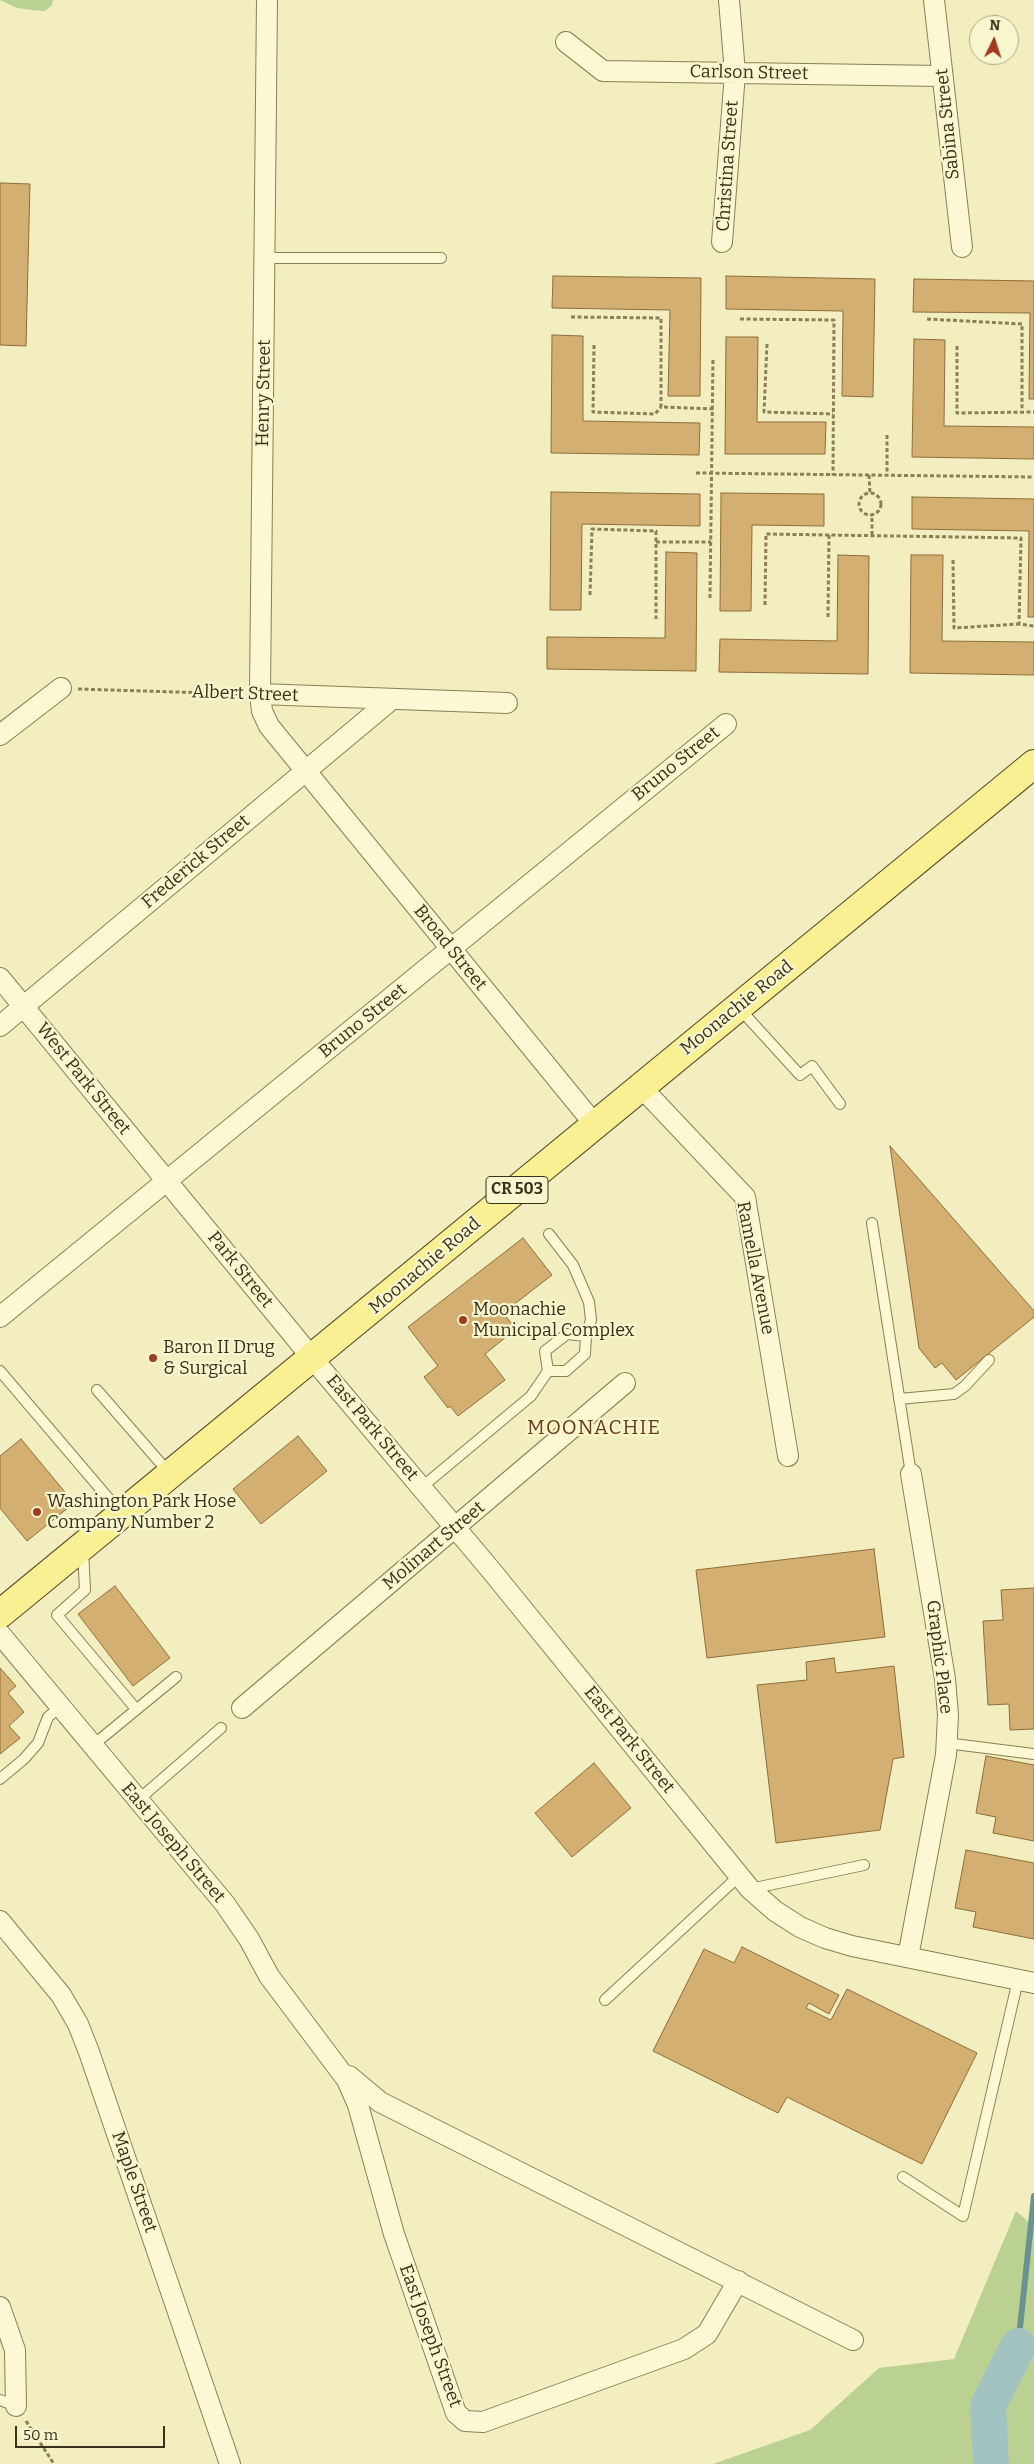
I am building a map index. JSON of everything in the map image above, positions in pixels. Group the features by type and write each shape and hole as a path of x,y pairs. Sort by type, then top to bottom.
{"main road":[{"name":"Moonachie Road","path":"0,1614 1034,764"}],"street":[{"name":"Henry Street","path":"267,0 260,694 262,710 269,726 306,771"},
{"name":"Christina Street","path":"722,242 735,73 729,0"},
{"name":"Sabina Street","path":"934,0 962,247"},
{"name":"Carlson Street","path":"566,42 604,71 942,76"},
{"path":"0,735 61,688"},
{"name":"Albert Street","path":"260,694 507,703"},
{"name":"Frederick Street","path":"0,1026 392,699"},
{"name":"Bruno Street","path":"0,1317 726,724"},
{"name":"Broad Street","path":"306,771 595,1125"},
{"name":"West Park Street","path":"0,978 167,1181"},
{"name":"Ramella Avenue","path":"641,1087 745,1197 788,1456"},
{"name":"Park Street","path":"167,1181 313,1358"},
{"name":"East Park Street","path":"313,1358 456,1528 745,1883 775,1911 800,1927 825,1938 1026,1981"},
{"name":"Molinart Street","path":"242,1708 625,1383"},
{"name":"Graphic Place","path":"908,1957 946,1743 945,1679 911,1474"},
{"name":"East Joseph Street","path":"0,1634 225,1904 249,1939 269,1976 347,2080 358,2104 394,2234 456,2413 465,2420 476,2423 483,2422 684,2349 707,2334 738,2282"},
{"name":"Maple Street","path":"0,1921 61,1995 78,2024 230,2464"},
{"name":"East Joseph Street","path":"333,2060 355,2083 380,2102 853,2340"},
{"path":"0,2307 15,2350 8,2403"}],"lane":[{"path":"265,258 442,258"},
{"path":"738,1007 800,1075 812,1066 840,1104"},
{"path":"872,1224 911,1474"},
{"path":"548,1371 566,1371 585,1354 586,1336 591,1320 589,1302 574,1265 549,1234"},
{"path":"422,1487 531,1396 548,1371 545,1351 567,1334 586,1336"},
{"path":"899,1399 954,1394 965,1386 989,1360"},
{"path":"0,1371 122,1515"},
{"path":"97,1390 170,1475"},
{"path":"82,1547 85,1590 57,1615 136,1709"},
{"path":"92,1746 176,1678"},
{"path":"0,1779 24,1759 38,1743 48,1717 60,1707"},
{"path":"137,1800 221,1728"},
{"path":"946,1743 1034,1754"},
{"path":"605,2000 745,1883 864,1865"},
{"path":"903,2177 963,2216 1026,1981"}],"path":[{"path":"571,317 661,318 661,406 655,414 593,412 594,345"},
{"path":"740,319 834,320 833,475"},
{"path":"927,319 1022,324 1022,412"},
{"path":"766,344 764,412 833,414"},
{"path":"957,346 957,413 1034,412"},
{"path":"710,598 713,358"},
{"path":"661,406 713,409"},
{"path":"886,435 887,475"},
{"path":"696,473 1034,477"},
{"path":"869,475 870,493"},
{"path":"870,493 877,496 881,502 880,510 872,515 863,513 859,504 863,495 870,493"},
{"path":"872,515 872,535"},
{"path":"590,595 592,530 656,531 656,619"},
{"path":"765,605 766,534 1021,538 1019,624"},
{"path":"828,617 829,535"},
{"path":"656,542 711,542"},
{"path":"953,560 954,628 1019,624 1034,626"},
{"name":"Albert Street","path":"61,688 260,694"},
{"path":"8,2403 54,2464"}],"green space":[{"path":"0,0 53,0 52,5 45,11 17,8"},
{"path":"1016,2211 1034,2227 1034,2464 713,2464 810,2430 879,2368 954,2359"}],"building":[{"path":"0,183 30,184 26,346 0,345"},
{"path":"553,276 701,278 700,396 668,396 670,310 552,308"},
{"path":"726,276 875,279 873,397 842,396 843,311 726,309"},
{"path":"914,279 1034,281 1034,399 1029,399 1030,313 913,312"},
{"path":"552,335 583,336 583,421 700,423 699,455 551,453"},
{"path":"726,337 758,337 757,422 826,422 825,454 725,454"},
{"path":"914,339 945,340 944,426 1034,427 1034,459 912,457"},
{"path":"551,492 700,494 700,526 582,524 581,610 550,610"},
{"path":"721,493 824,494 824,526 752,525 751,611 720,611"},
{"path":"912,497 1034,499 1034,617 1028,617 1029,531 912,529"},
{"path":"666,552 697,553 696,671 547,669 547,637 665,638"},
{"path":"838,555 869,556 868,674 719,672 720,639 837,641"},
{"path":"911,555 943,555 942,641 1034,642 1034,675 910,673"},
{"path":"890,1146 1034,1311 1034,1317 956,1380 942,1363 935,1368 919,1348"},
{"name":"Moonachie Municipal Complex","path":"523,1238 552,1275 503,1313 516,1329 485,1354 505,1380 458,1416 450,1406 448,1408 424,1377 438,1366 408,1327"},
{"path":"298,1436 327,1471 261,1524 233,1489"},
{"path":"21,1439 74,1503 27,1541 0,1508 0,1456"},
{"path":"874,1549 885,1637 707,1658 696,1570"},
{"path":"115,1586 170,1658 133,1686 78,1614"},
{"path":"1034,1588 1034,1729 1010,1730 1009,1704 988,1705 983,1621 1003,1620 1001,1590"},
{"path":"834,1658 836,1673 894,1666 904,1757 893,1759 880,1830 776,1843 757,1685 807,1680 806,1662"},
{"path":"0,1668 16,1686 8,1693 24,1712 9,1726 20,1738 0,1754"},
{"path":"986,1756 1034,1765 1034,1841 993,1833 996,1817 976,1813"},
{"path":"594,1763 631,1808 572,1857 535,1813"},
{"path":"966,1850 1034,1863 1034,1939 973,1927 976,1912 955,1908"},
{"path":"742,1947 839,1995 829,2014 809,2003 806,2008 831,2020 847,1989 977,2053 922,2164 787,2097 778,2113 653,2051 704,1949 734,1963"}],"waterway":[{"path":"1018,2346 1034,2196"},
{"path":"991,2464 988,2406 1018,2346"}],"place":[{"name":"Moonachie Municipal Complex","path":"463,1320"},
{"name":"Baron II Drug & Surgical","path":"153,1358"},
{"name":"Washington Park Hose Company Number 2","path":"37,1512"}],"district":[{"name":"MOONACHIE","path":"594,1428"}]}
